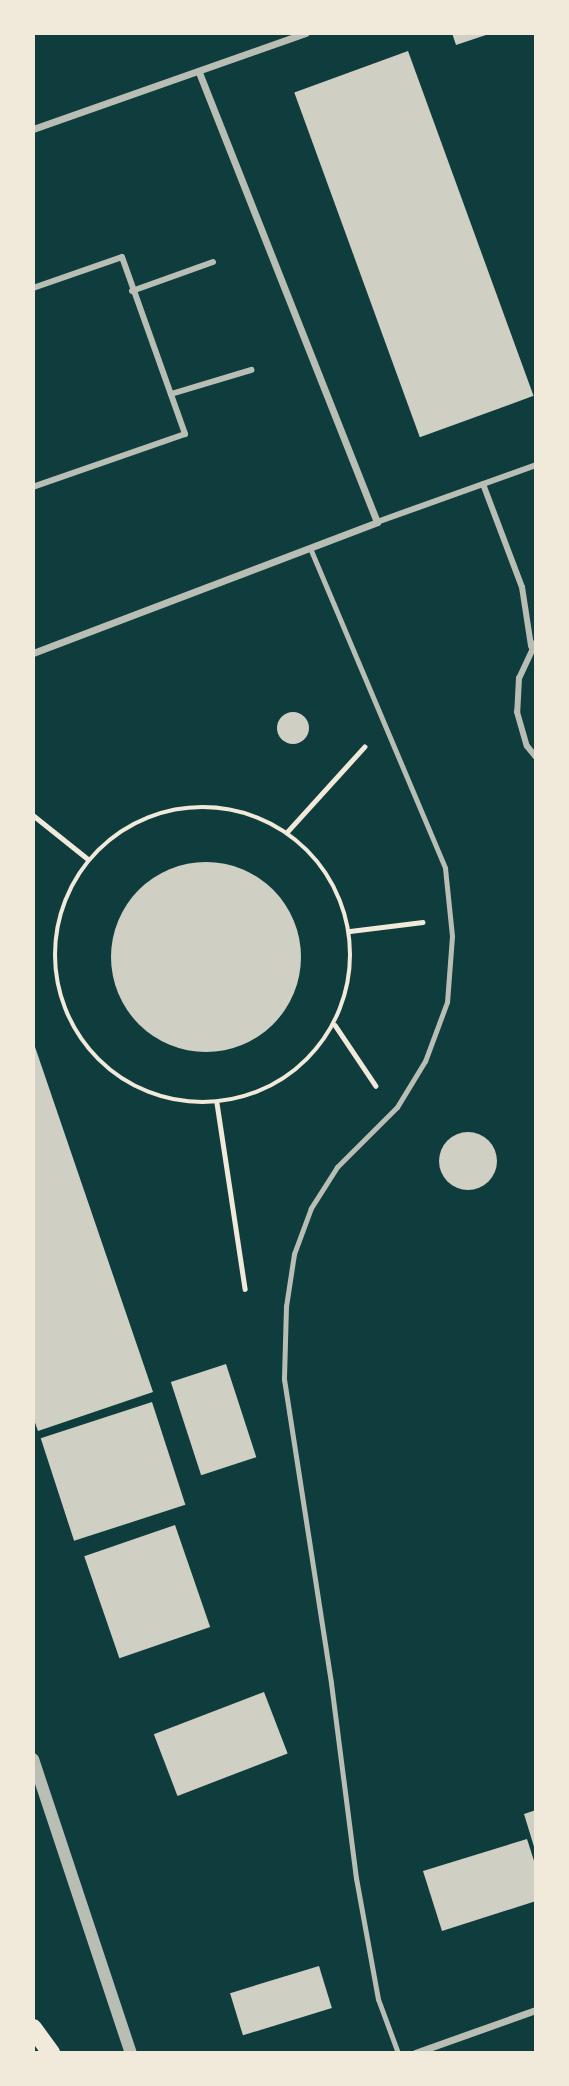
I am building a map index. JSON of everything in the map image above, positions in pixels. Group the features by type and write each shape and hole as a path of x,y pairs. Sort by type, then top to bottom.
{"main road":[{"path":"33,2028 51,2053"}],"street":[{"path":"33,129 306,33"},
{"path":"198,71 377,522"},
{"path":"33,288 122,257 185,434 33,487"},
{"path":"132,291 213,262"},
{"path":"171,394 251,370"},
{"path":"33,653 377,522 536,465"},
{"path":"484,484 523,587 534,644 519,678 517,712 527,746 536,757"},
{"path":"33,1759 131,2053"},
{"path":"415,2053 536,2010"}],"lane":[{"path":"310,548 445,868 452,936 447,1002 425,1061 397,1107 337,1167 311,1208 294,1254 286,1306 284,1379 331,1683 356,1878 378,1999 398,2053"}],"path":[{"path":"287,832 366,745"},
{"path":"204,806 247,813 287,832 317,859 339,892 350,932 351,979 335,1025 305,1063 264,1090 217,1103 174,1100 133,1085 98,1059 72,1024 57,982 55,939 66,897 89,859 121,830 161,812 204,806"},
{"path":"33,815 89,859"},
{"path":"350,932 425,921"},
{"path":"335,1025 376,1086"},
{"path":"217,1103 245,1289"}],"building":[{"path":"452,33 489,33 489,34 456,45"},
{"path":"408,51 534,396 420,437 294,92"},
{"path":"293,712 305,716 309,728 305,740 293,744 281,740 277,728 281,716"},
{"path":"206,862 242,869 273,890 294,921 301,957 294,993 273,1024 242,1045 206,1052 170,1045 139,1024 118,993 111,957 118,921 139,890 170,869"},
{"path":"34,1044 153,1392 38,1431 33,1417"},
{"path":"462,1132 474,1132 489,1140 497,1155 497,1167 489,1182 474,1190 462,1190 447,1182 439,1167 439,1155 447,1140"},
{"path":"226,1364 256,1457 201,1475 171,1382"},
{"path":"152,1402 185,1505 74,1541 41,1438"},
{"path":"175,1525 210,1627 119,1658 84,1556"},
{"path":"264,1692 288,1754 177,1796 154,1734"},
{"path":"536,1810 536,1850 535,1850 524,1814"},
{"path":"527,1839 536,1867 536,1901 442,1931 423,1871"},
{"path":"319,1966 332,2008 243,2035 230,1993"}]}
